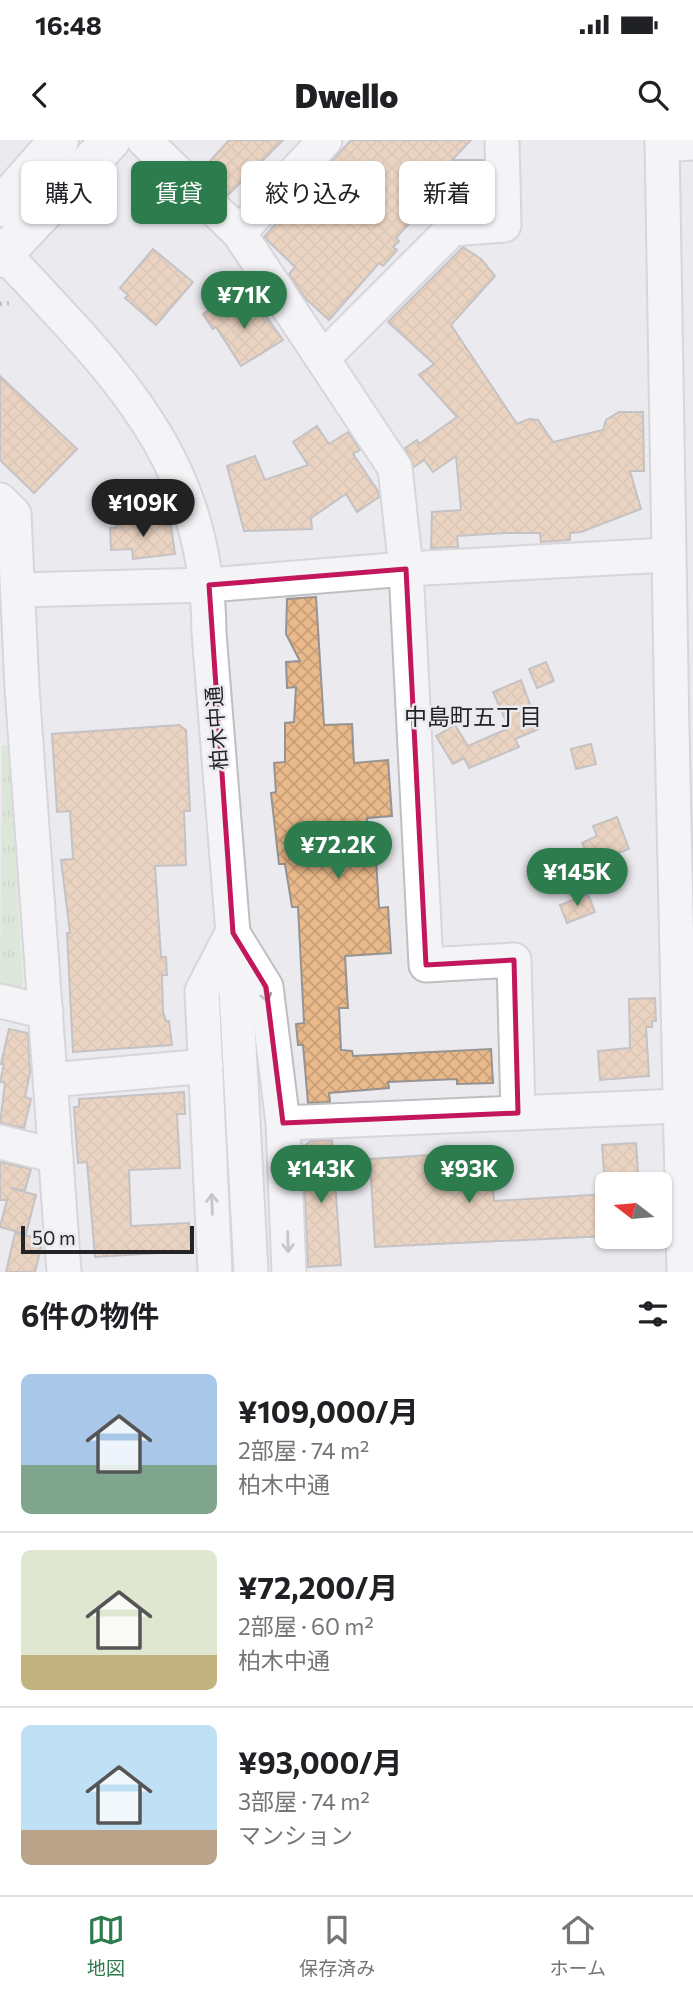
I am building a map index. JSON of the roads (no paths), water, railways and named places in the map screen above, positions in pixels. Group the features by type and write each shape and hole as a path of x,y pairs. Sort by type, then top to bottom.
{"highway":[{"path":"0,207 59,140"},
{"path":"1,254 111,140"}],"street":[{"path":"144,140 239,233 324,357 395,468 407,569 426,965 514,960 518,1113"},
{"path":"239,233 325,140"},
{"path":"324,357 452,229 504,225 502,140"},
{"path":"672,143 679,285 667,555 683,664 680,1106 684,1272 672,1272"},
{"name":"柏木中通","path":"1,254 107,365 152,428 187,497 209,585 209,633 233,933 251,1272"},
{"path":"0,500 14,514 22,688 64,1272"},
{"path":"19,590 209,585 407,569 667,555"},
{"path":"0,713 22,688"},
{"path":"215,1272 202,991 233,933"},
{"path":"233,933 266,987 283,1123 289,1272"},
{"path":"0,1001 46,1012"},
{"path":"51,1080 206,1066"},
{"path":"283,1123 680,1106"},
{"path":"0,1142 56,1156"}],"district":[{"name":"中島町五丁目","path":"473,717"}]}
